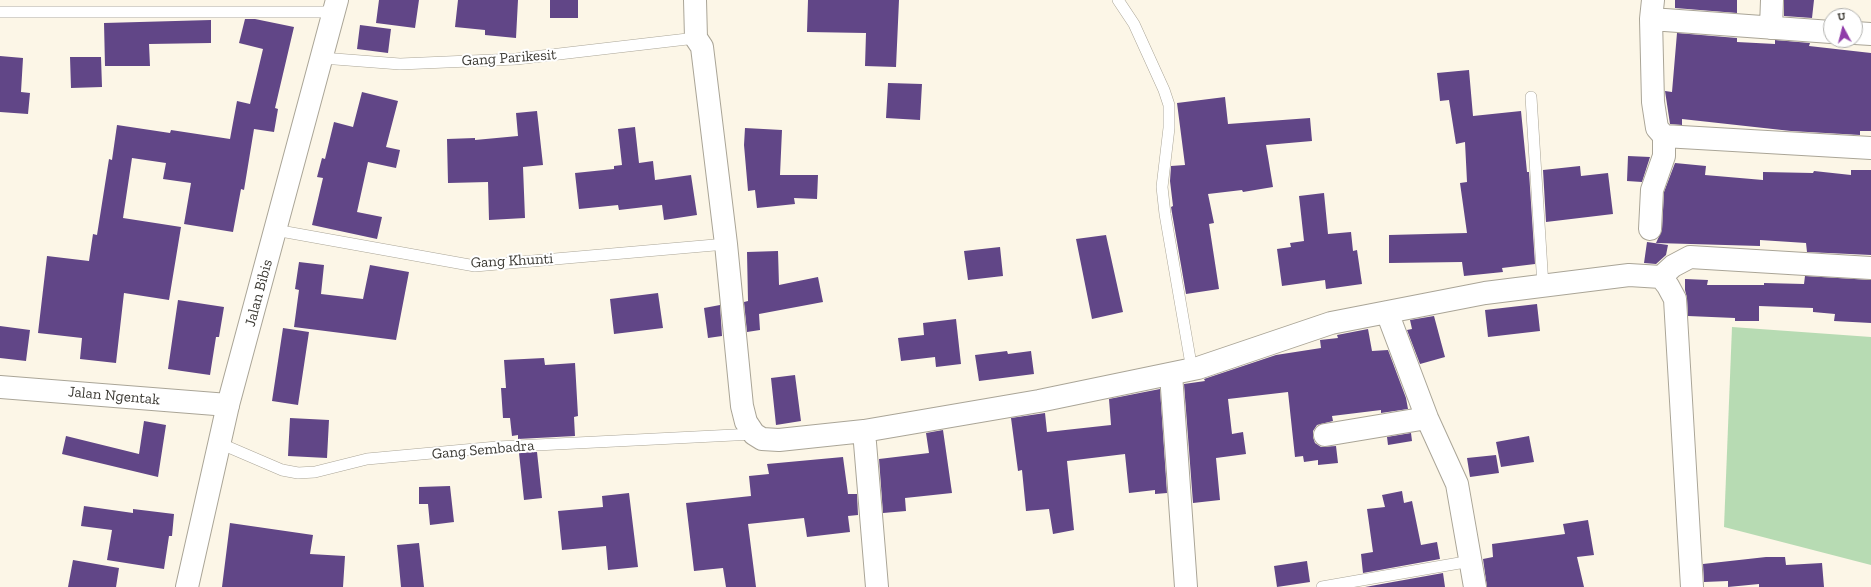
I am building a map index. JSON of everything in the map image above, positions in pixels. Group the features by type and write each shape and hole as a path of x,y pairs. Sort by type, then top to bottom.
{"street":[{"path":"695,0 696,38 702,47 726,244 742,406 746,422 754,434 762,439 779,440 864,431 1039,401 1181,372 1331,323 1485,293 1629,275 1660,277 1681,261 1690,257 1871,268"},
{"path":"1770,28 1772,0"},
{"name":"Jalan Bibis","path":"187,587 228,405 336,6"},
{"path":"1650,229 1652,190 1664,156 1664,136 1657,128 1653,102 1652,10 1770,28 1823,31"},
{"path":"1664,136 1871,148"},
{"path":"1660,277 1668,286 1675,299 1692,587"},
{"path":"1387,312 1427,418 1457,484 1475,587"},
{"path":"1181,372 1186,587"},
{"name":"Jalan Ngentak","path":"0,387 228,405"},
{"path":"1325,435 1427,418"},
{"path":"864,431 877,587"}],"lane":[{"path":"1118,0 1134,24 1164,90 1169,105 1169,128 1162,187 1181,372"},
{"path":"0,12 336,6"},
{"name":"Gang Parikesit","path":"322,58 400,64 516,59 696,38"},
{"path":"1531,97 1543,286"},
{"name":"Gang Khunti","path":"275,230 475,266 726,244"},
{"name":"Gang Sembadra","path":"219,443 282,470 298,473 315,472 367,459 497,447 754,434"},
{"path":"1322,587 1470,561"}],"green space":[{"path":"1732,327 1871,337 1871,565 1724,527"}],"building":[{"path":"379,0 419,0 415,28 376,23"},
{"path":"458,0 518,0 516,38 485,35 485,30 455,27"},
{"path":"550,0 578,0 578,18 550,18"},
{"path":"808,0 899,0 896,67 865,66 866,33 807,32"},
{"path":"1675,0 1737,0 1737,13 1675,8"},
{"path":"1784,0 1814,0 1812,18 1784,16"},
{"path":"245,19 255,19 294,27 275,108 278,109 274,132 254,129 244,190 241,189 233,232 184,224 191,183 163,179 166,163 132,158 123,218 181,227 169,300 124,293 116,363 80,359 82,338 38,333 47,256 89,261 93,234 97,235 109,159 112,160 117,125 170,133 171,130 230,139 237,101 250,104 263,49 239,43"},
{"path":"211,20 211,43 149,44 150,66 105,66 104,23"},
{"path":"360,25 391,29 388,53 357,49"},
{"path":"1677,33 1737,38 1737,42 1775,44 1775,40 1810,43 1809,46 1871,53 1871,131 1860,131 1860,135 1791,131 1682,119 1682,125 1670,124 1665,91 1672,92"},
{"path":"0,56 23,58 21,92 30,93 28,114 0,112"},
{"path":"70,57 101,57 102,87 71,88"},
{"path":"1469,70 1473,116 1521,111 1527,172 1529,172 1535,264 1502,268 1503,272 1464,276 1462,262 1389,263 1389,235 1467,233 1460,183 1467,182 1465,142 1456,144 1449,100 1440,101 1437,73"},
{"path":"888,83 922,84 920,120 886,118"},
{"path":"362,92 398,101 386,147 400,150 396,168 368,162 357,212 382,217 377,239 312,225 323,178 317,177 322,158 325,159 334,122 353,127"},
{"path":"1225,97 1228,124 1310,118 1312,141 1266,145 1273,187 1243,192 1242,190 1208,194 1214,223 1209,224 1219,289 1186,294 1171,207 1173,206 1170,181 1171,166 1185,165 1177,103"},
{"path":"537,111 543,165 523,167 525,218 489,220 488,182 448,183 447,139 475,138 475,140 518,136 516,113"},
{"path":"635,127 639,163 653,161 655,180 691,175 697,215 664,220 662,205 619,210 618,205 579,209 575,173 614,169 614,166 622,165 618,129"},
{"path":"745,128 782,130 780,175 818,175 817,199 794,198 795,204 757,208 755,190 748,191 744,145"},
{"path":"1628,156 1650,157 1642,182 1627,181"},
{"path":"1675,163 1706,166 1705,175 1763,180 1763,172 1813,173 1814,171 1851,175 1851,170 1871,170 1871,255 1807,252 1806,243 1760,240 1760,246 1656,243 1662,230 1664,192"},
{"path":"1580,166 1581,176 1608,173 1613,214 1546,222 1543,170"},
{"path":"1324,193 1328,234 1351,232 1353,251 1357,250 1362,284 1326,289 1325,280 1282,286 1277,249 1291,247 1290,243 1304,241 1299,196"},
{"path":"1106,235 1123,312 1092,319 1076,239"},
{"path":"1647,242 1668,245 1666,255 1656,264 1644,263"},
{"path":"1000,247 1003,276 968,280 964,251"},
{"path":"778,251 779,285 818,277 823,302 759,314 760,330 747,332 744,302 748,301 747,252"},
{"path":"299,262 324,265 321,294 363,299 370,265 409,272 396,340 294,327 299,290 295,289"},
{"path":"1805,276 1871,280 1871,323 1834,321 1835,314 1813,312 1813,308 1759,306 1759,321 1735,321 1735,318 1688,316 1685,279 1708,280 1707,285 1764,285 1764,283 1804,284"},
{"path":"658,293 663,328 614,334 610,299"},
{"path":"178,300 224,307 219,337 216,337 210,375 168,369"},
{"path":"1537,304 1540,331 1488,337 1485,310"},
{"path":"720,305 722,336 708,338 704,308"},
{"path":"1434,316 1445,357 1420,364 1407,330 1412,329 1410,320"},
{"path":"956,319 961,364 936,367 935,357 901,361 898,338 924,335 923,323"},
{"path":"0,326 30,330 26,361 0,358"},
{"path":"283,328 309,332 298,405 272,401"},
{"path":"1368,329 1372,351 1388,350 1406,398 1408,409 1381,413 1381,410 1332,416 1333,421 1317,425 1313,431 1315,443 1321,447 1336,446 1338,463 1318,465 1318,460 1304,462 1303,456 1295,457 1288,392 1228,399 1232,434 1243,432 1246,454 1216,458 1220,500 1193,503 1184,384 1205,381 1204,379 1276,355 1321,348 1320,340 1338,338 1337,335"},
{"path":"1007,351 1008,354 1031,351 1034,374 979,381 975,355"},
{"path":"544,358 545,365 575,363 578,416 574,417 575,436 518,439 518,435 512,436 510,418 503,418 501,388 506,388 504,360"},
{"path":"795,375 801,421 776,425 771,378"},
{"path":"1160,389 1167,493 1155,494 1155,490 1129,493 1125,454 1067,461 1074,530 1053,534 1049,509 1026,511 1022,470 1018,471 1011,418 1045,413 1047,432 1111,425 1109,399"},
{"path":"290,418 329,420 327,458 288,456"},
{"path":"144,421 166,425 158,477 62,454 66,436 139,454"},
{"path":"943,430 952,493 905,498 906,511 883,513 879,459 929,453 926,433"},
{"path":"1411,433 1412,441 1388,445 1387,437"},
{"path":"1529,436 1534,462 1501,467 1496,442"},
{"path":"537,452 542,498 524,500 519,453"},
{"path":"1496,455 1499,473 1470,477 1467,458"},
{"path":"843,457 848,494 857,494 858,515 848,516 850,532 807,537 804,518 748,524 756,587 726,587 723,568 694,571 686,503 751,496 749,476 769,474 767,464"},
{"path":"450,486 454,522 430,525 428,504 419,504 419,487"},
{"path":"1402,491 1404,503 1412,501 1421,545 1437,542 1440,559 1363,573 1361,554 1373,552 1367,509 1385,507 1382,495"},
{"path":"629,493 638,567 608,570 606,546 562,550 558,511 603,507 602,496"},
{"path":"84,506 133,513 133,509 174,514 172,536 169,536 164,569 107,560 112,530 81,526"},
{"path":"1588,520 1594,555 1577,557 1584,587 1487,587 1483,559 1493,557 1492,544 1565,534 1563,524"},
{"path":"230,523 313,535 310,554 345,556 343,587 222,587"},
{"path":"419,543 424,587 401,587 397,545"},
{"path":"1766,557 1785,557 1786,565 1822,563 1824,587 1759,587 1759,584 1728,587 1728,581 1704,582 1703,564"},
{"path":"73,560 119,568 116,587 68,587"},
{"path":"1307,561 1310,582 1277,587 1274,566"},
{"path":"1443,573 1445,587 1365,587"}]}
